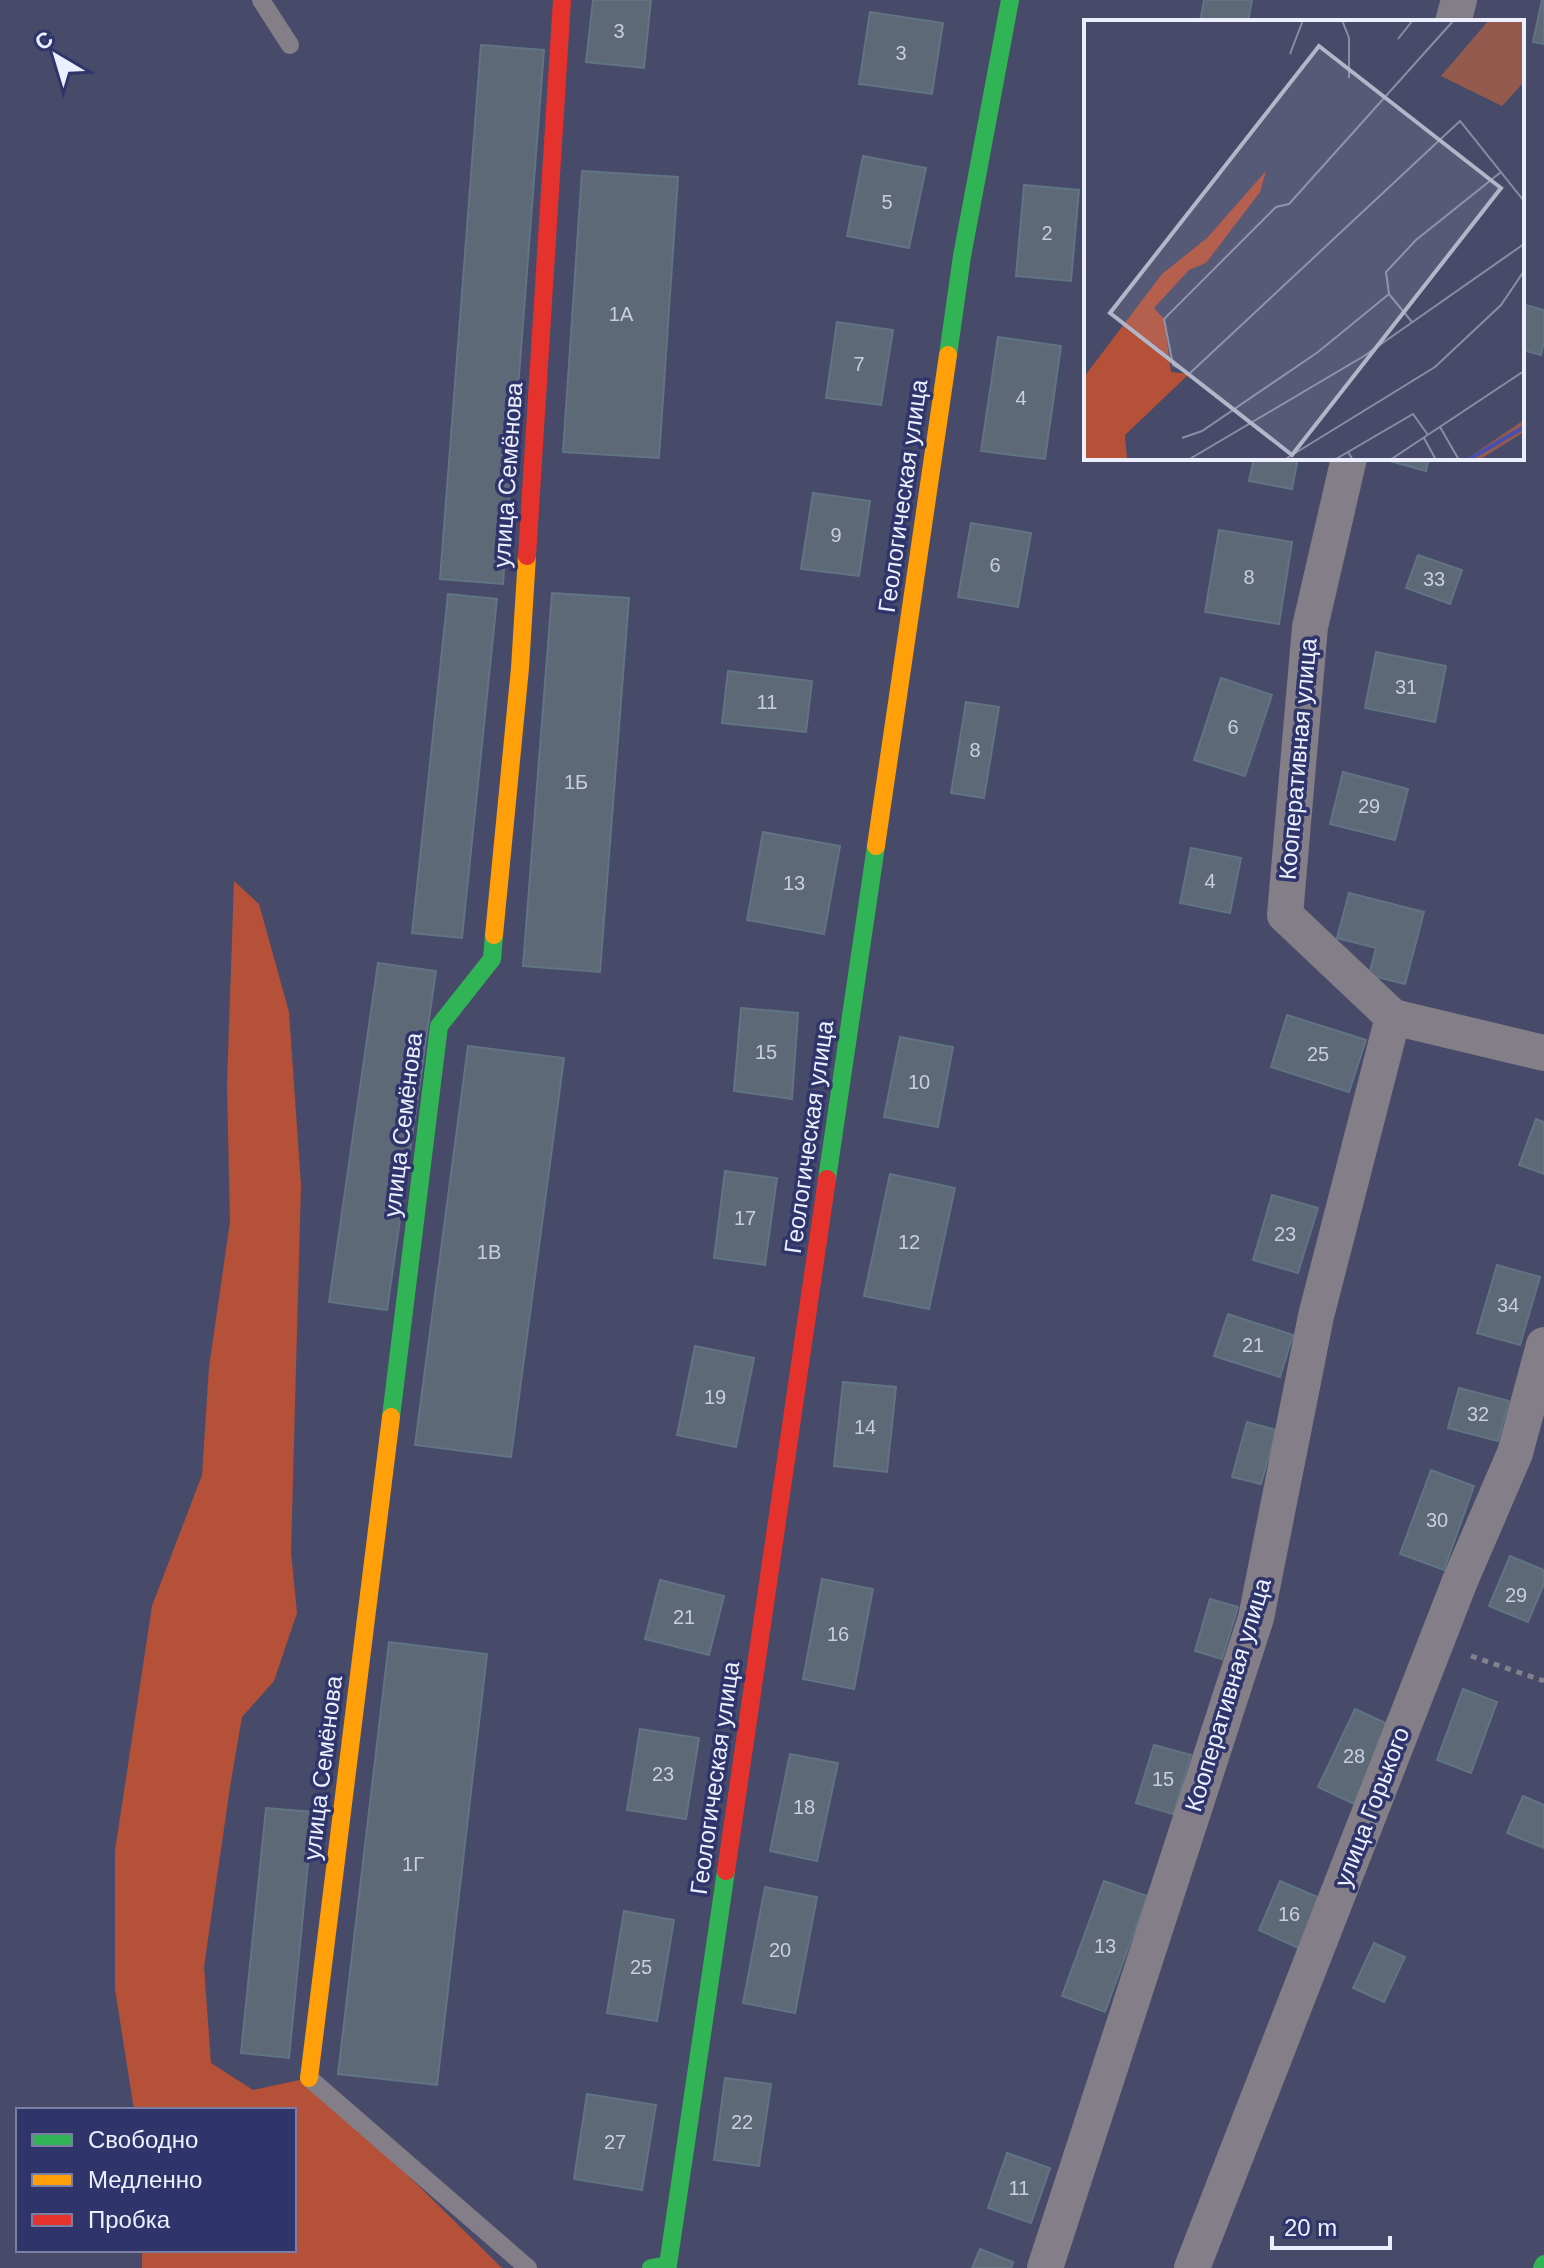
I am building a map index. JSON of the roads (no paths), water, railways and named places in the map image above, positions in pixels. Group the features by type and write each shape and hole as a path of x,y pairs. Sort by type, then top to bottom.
{"street":[{"name":"улица Семёнова","path":"309,2078 439,1026 492,959 520,668 562,0"},
{"name":"Геологическая улица","path":"651,2268 668,2265 962,256 1010,0"},
{"path":"1454,20 1459,0"},
{"name":"Кооперативная улица","path":"1349,460 1310,627 1285,915 1393,1017 1544,1053"},
{"name":"Кооперативная улица","path":"1045,2268 1256,1618 1316,1316 1393,1017"},
{"name":"улица Горького","path":"1192,2268 1436,1645 1515,1453 1544,1345"}],"lane":[{"path":"261,0 290,45"},
{"path":"309,2078 528,2268"}]}
